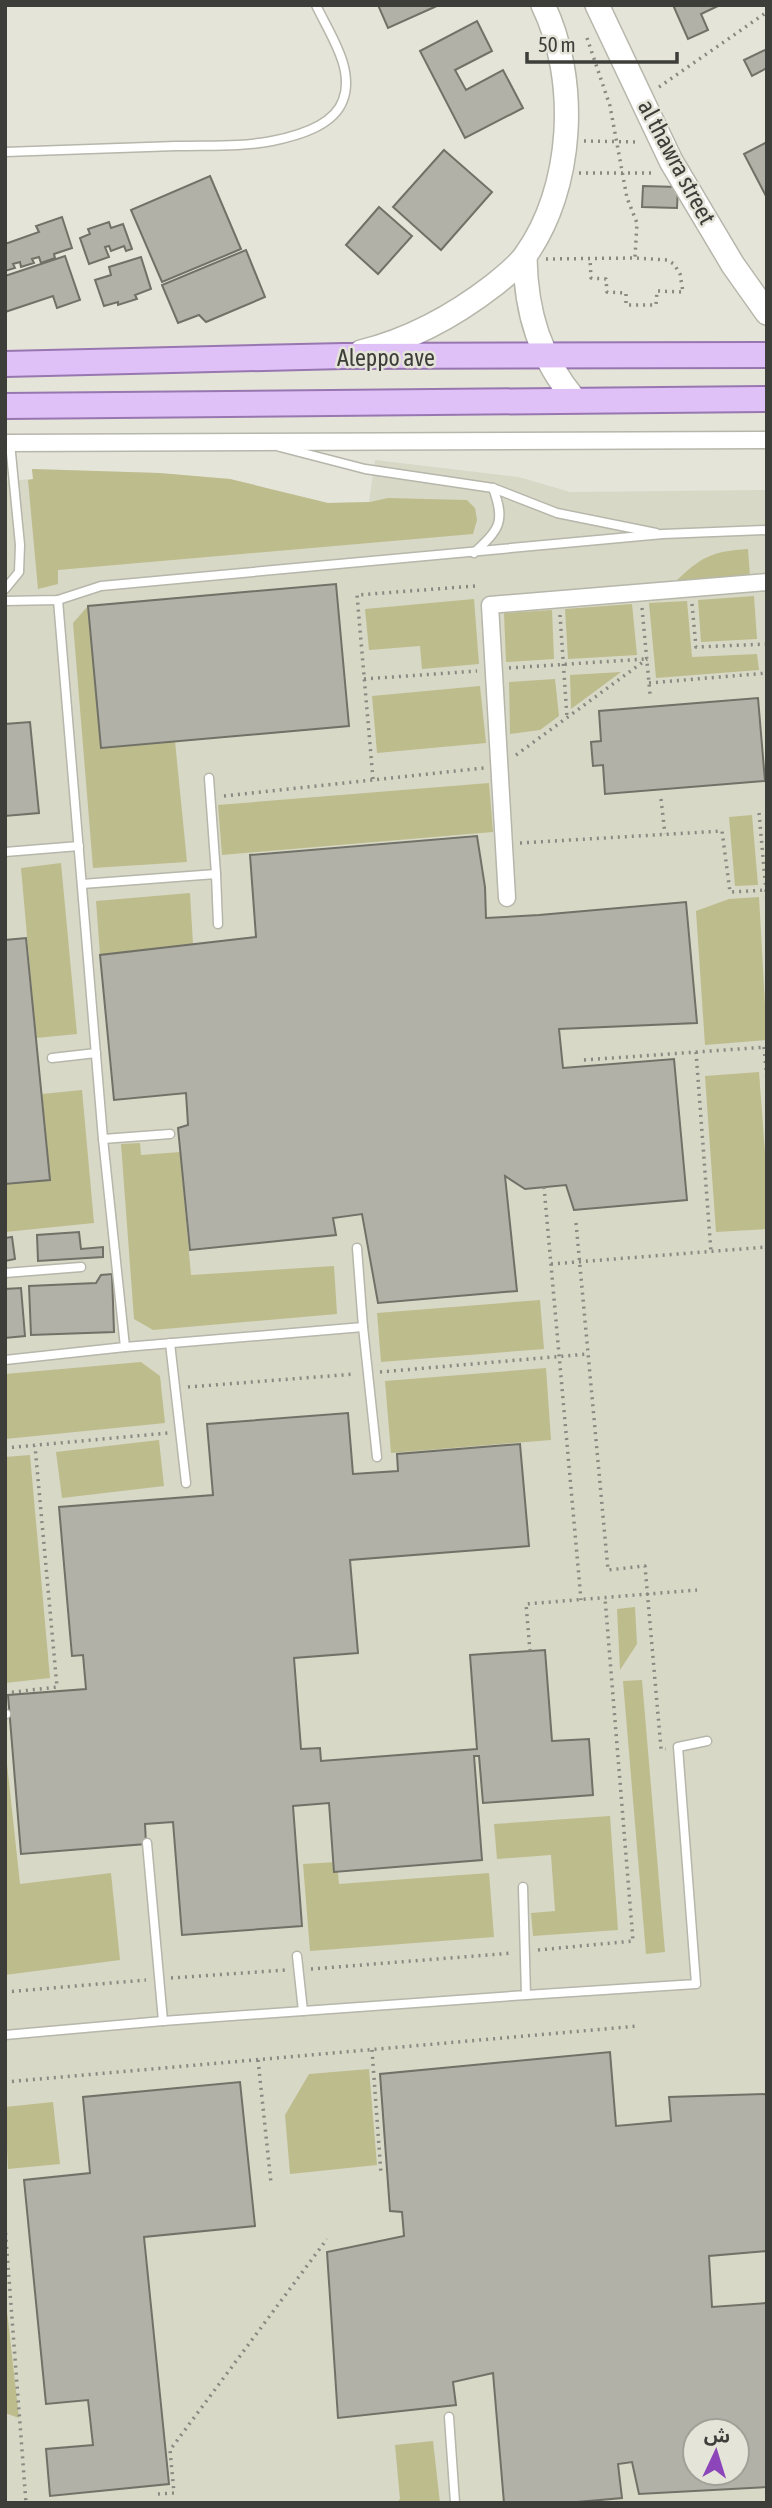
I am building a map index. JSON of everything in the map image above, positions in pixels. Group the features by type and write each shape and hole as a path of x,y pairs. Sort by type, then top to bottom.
{"main road":[{"path":"344,356 373,349 428,327 480,296 524,258 542,226 555,192 565,142 565,86 559,50 543,5"},
{"name":"al thawra street","path":"597,5 678,173 733,265 767,313"},
{"path":"524,258 529,309 545,356 575,400"},
{"name":"Aleppo ave","path":"5,364 344,356 767,355"},
{"name":"Aleppo ave","path":"5,406 767,399"}],"street":[{"path":"8,443 767,440"},
{"path":"507,898 490,604 767,582"}],"lane":[{"path":"5,152 256,144 306,131 334,116 346,91 341,60 316,5"},
{"path":"5,589 19,572 20,545 8,443"},
{"path":"264,443 365,470 493,488 557,513 663,534"},
{"path":"474,553 498,530 500,508 493,488"},
{"path":"5,601 58,600 101,586 663,534 767,530"},
{"path":"58,600 103,1139 125,1347"},
{"path":"209,778 218,924"},
{"path":"5,852 79,846"},
{"path":"82,884 216,874"},
{"path":"52,1058 96,1053"},
{"path":"103,1139 170,1134"},
{"path":"357,1248 377,1457"},
{"path":"5,1273 81,1267"},
{"path":"5,1360 363,1327"},
{"path":"170,1343 186,1483"},
{"path":"5,2035 163,2021 696,1984 678,1748 706,1741"},
{"path":"147,1843 163,2021"},
{"path":"523,1887 526,1995"},
{"path":"297,1956 303,2011"},
{"path":"449,2417 455,2503"}],"path":[{"path":"643,98 767,12"},
{"path":"585,32 610,106 627,198 637,223 635,258"},
{"path":"565,142 662,142"},
{"path":"560,172 678,173"},
{"path":"524,258 667,260 674,264 683,283 683,292 657,291 656,305 625,305 626,293 607,292 606,279 591,278 590,259"},
{"path":"373,779 357,595 475,586"},
{"path":"691,588 696,647 767,644"},
{"path":"641,592 650,694"},
{"path":"559,599 567,717"},
{"path":"211,797 499,767 647,659"},
{"path":"649,682 767,673"},
{"path":"661,799 665,834"},
{"path":"759,813 767,902"},
{"path":"503,843 722,831 730,892 766,890"},
{"path":"584,1060 765,1047 767,1080"},
{"path":"696,1052 711,1252"},
{"path":"544,1187 581,1600"},
{"path":"576,1223 608,1570 645,1566 662,1749 678,1748"},
{"path":"551,1264 767,1247"},
{"path":"5,1448 180,1432"},
{"path":"5,1693 57,1687 35,1446"},
{"path":"530,1651 526,1605 697,1590"},
{"path":"5,1992 525,1952 634,1941 605,1598"},
{"path":"5,2082 638,2026"},
{"path":"372,2050 381,2174"},
{"path":"258,2060 271,2183"},
{"path":"5,2226 26,2503"},
{"path":"158,2494 174,2493 170,2450 327,2238"}],"shaded area":[{"path":"375,460 519,477 570,492 767,490 767,2503 5,2503 5,481 33,479 32,469 159,473 230,479 328,503 369,502"},
{"path":"32,469 159,473 230,479 328,503 370,502 388,498 467,500 475,508 477,520 473,534 58,570 58,584 38,589 28,480 33,479"},
{"path":"748,549 750,577 675,582 708,557 725,551"},
{"path":"754,596 757,639 701,642 698,600"},
{"path":"474,599 479,664 422,669 420,646 369,650 365,609"},
{"path":"687,601 692,657 757,654 759,670 656,678 649,603"},
{"path":"632,604 637,655 568,659 565,609"},
{"path":"88,606 101,748 175,741 187,862 93,868 73,623"},
{"path":"552,610 554,659 506,662 504,613"},
{"path":"621,672 571,709 570,675"},
{"path":"555,679 559,716 540,730 510,734 509,682"},
{"path":"480,686 486,743 377,753 372,696"},
{"path":"489,783 493,832 222,855 218,805"},
{"path":"752,815 758,885 735,886 729,817"},
{"path":"61,863 77,1034 36,1038 21,868"},
{"path":"190,893 193,944 100,955 96,901"},
{"path":"759,897 767,1040 705,1045 696,911 729,899"},
{"path":"759,1072 767,1179 767,1229 716,1232 705,1076"},
{"path":"82,1090 94,1223 5,1232 5,1184 50,1180 42,1094"},
{"path":"140,1143 141,1155 180,1152 191,1275 334,1266 337,1314 153,1330 134,1319 121,1144"},
{"path":"540,1300 544,1349 381,1362 377,1313"},
{"path":"141,1362 160,1376 165,1423 5,1439 5,1374"},
{"path":"546,1368 551,1440 391,1453 385,1381"},
{"path":"159,1440 164,1486 62,1498 56,1452"},
{"path":"30,1455 50,1678 5,1683 5,1457"},
{"path":"635,1607 637,1644 620,1670 617,1609"},
{"path":"642,1680 665,1952 646,1954 623,1681"},
{"path":"5,1745 20,1884 111,1873 120,1960 5,1975"},
{"path":"610,1816 618,1930 533,1936 531,1913 555,1911 551,1855 497,1859 494,1824"},
{"path":"337,1862 339,1884 489,1873 494,1937 310,1951 303,1864"},
{"path":"369,2069 377,2165 290,2174 285,2115 309,2074"},
{"path":"53,2102 60,2164 8,2169 5,2107"},
{"path":"5,2293 19,2418 5,2413"},
{"path":"433,2441 440,2503 397,2503 400,2499 395,2445"}],"building":[{"path":"378,5 439,5 388,28"},
{"path":"673,5 720,5 701,14 708,30 688,39"},
{"path":"477,21 492,51 455,70 466,90 503,70 523,108 465,138 420,51"},
{"path":"767,49 767,68 752,76 744,60"},
{"path":"767,142 767,198 744,154"},
{"path":"444,150 492,192 441,250 393,207"},
{"path":"210,176 241,249 162,282 131,210"},
{"path":"643,186 678,187 677,208 642,207"},
{"path":"379,207 412,236 378,274 346,245"},
{"path":"62,217 72,248 54,254 55,258 41,263 39,257 32,259 34,263 21,267 20,262 13,264 15,268 5,271 5,244 39,232 36,226"},
{"path":"109,222 111,228 123,224 132,249 126,251 124,246 111,251 109,246 105,247 109,257 89,264 80,238 90,234 88,229"},
{"path":"246,250 265,297 206,322 199,315 178,323 162,285"},
{"path":"65,256 80,300 57,308 53,296 5,312 5,276"},
{"path":"141,257 151,289 135,295 137,299 104,306 95,280 111,275 109,267"},
{"path":"336,584 349,726 101,748 88,606"},
{"path":"758,698 765,781 605,794 603,765 593,766 591,742 601,741 599,711"},
{"path":"30,722 39,813 5,816 5,724"},
{"path":"477,836 485,887 486,918 686,902 697,1023 559,1029 563,1068 674,1059 687,1200 574,1210 566,1185 525,1189 505,1176 517,1291 378,1303 362,1214 333,1218 336,1235 190,1250 178,1128 188,1125 186,1093 114,1100 100,955 256,937 250,855"},
{"path":"26,938 50,1180 5,1184 5,940"},
{"path":"79,1232 81,1249 103,1247 103,1257 38,1261 37,1235"},
{"path":"12,1237 15,1259 5,1261 5,1238"},
{"path":"112,1274 114,1332 31,1335 29,1286 96,1283 101,1275"},
{"path":"21,1288 25,1336 5,1338 5,1289"},
{"path":"348,1413 353,1474 398,1471 397,1454 520,1444 529,1546 350,1560 358,1653 294,1658 301,1749 320,1748 321,1761 477,1749 470,1655 545,1650 552,1741 589,1739 593,1795 483,1803 479,1756 474,1756 482,1860 334,1872 329,1803 293,1806 302,1926 182,1935 173,1822 145,1824 146,1844 21,1854 8,1695 86,1689 83,1655 72,1656 59,1507 213,1495 207,1424"},
{"path":"610,2052 616,2126 671,2121 669,2097 767,2094 767,2251 709,2256 712,2307 767,2303 767,2487 639,2494 632,2462 618,2464 622,2498 566,2503 504,2503 493,2373 453,2382 456,2405 338,2418 327,2252 404,2236 402,2212 390,2211 380,2074"},
{"path":"240,2082 255,2226 144,2237 169,2484 50,2496 46,2449 93,2445 88,2400 46,2404 24,2180 90,2173 83,2097"}]}
